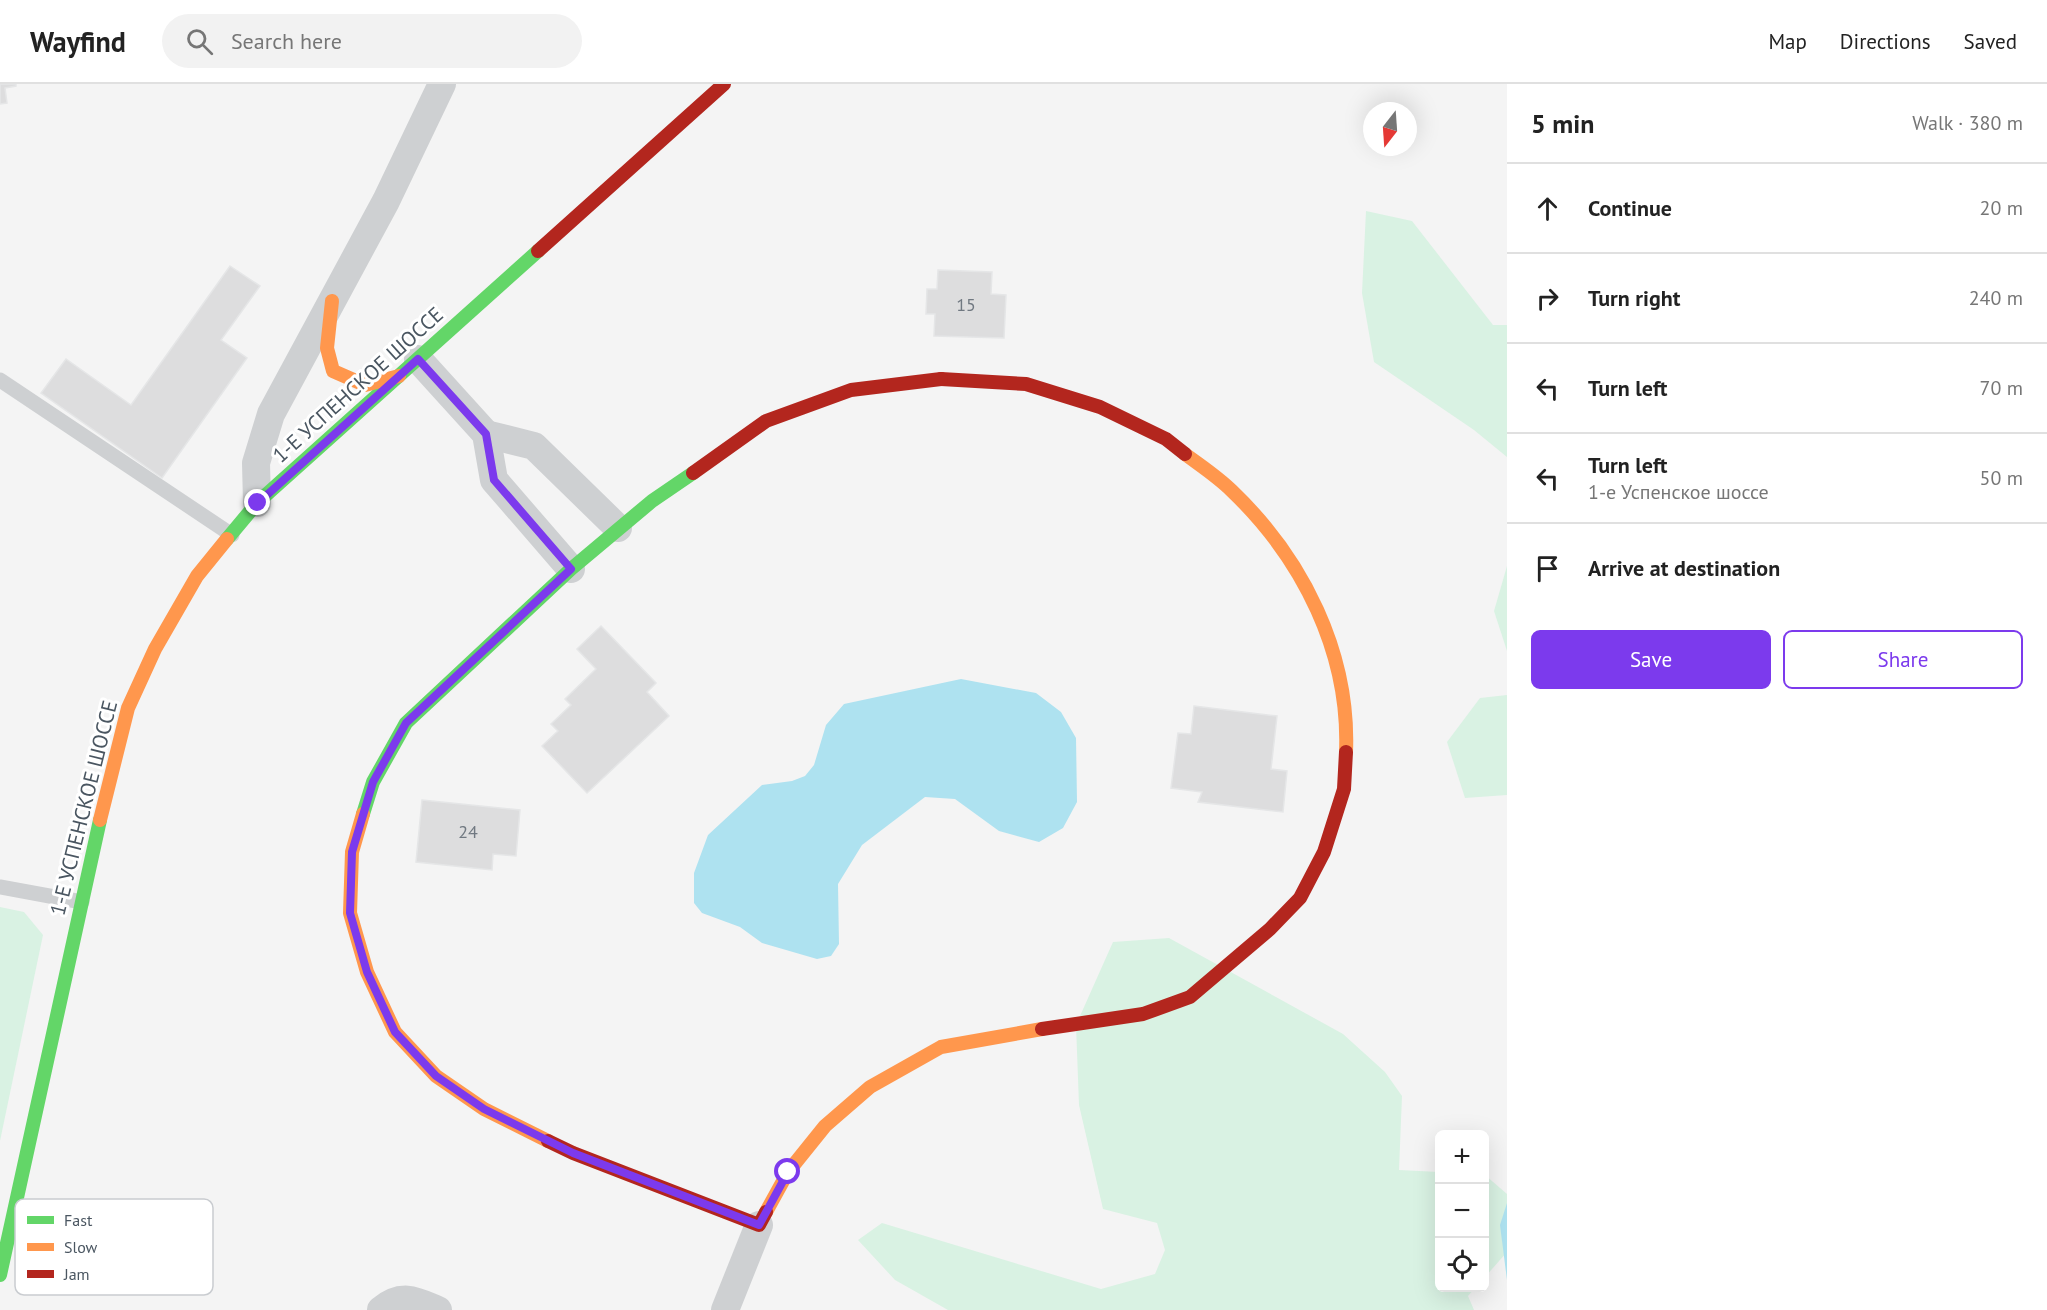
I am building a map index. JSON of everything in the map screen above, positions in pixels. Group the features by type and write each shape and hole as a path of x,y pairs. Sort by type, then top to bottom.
{"street":[{"path":"258,503 256,463 271,414 386,201 442,84"},
{"name":"1-Е УСПЕНСКОЕ ШОССЕ","path":"17,1199 106,793 129,708 155,649 197,576 258,503 724,84"},
{"path":"332,301 327,348 333,371 365,385 408,368 486,434 534,446 618,528"},
{"path":"725,1310 759,1225 788,1172 825,1126 870,1087 940,1047 1051,1027 1143,1014 1190,997 1270,929 1300,898 1324,852 1344,789 1347,724 1339,669 1319,610 1284,549 1232,490 1166,439 1100,407 1026,384 941,379 851,390 766,421 652,501 571,569 406,723 373,782 352,852 350,913 367,972 395,1032 436,1076 484,1109 573,1153 759,1225"},
{"path":"486,434 494,480 571,569"},
{"name":"1-Е УСПЕНСКОЕ ШОССЕ","path":"0,1275 15,1207"},
{"path":"381,1310 396,1300 413,1299 438,1310"}],"lane":[{"path":"0,380 232,535"},
{"path":"0,887 82,902"}],"green space":[{"path":"1366,211 1412,221 1493,325 1507,325 1507,457 1474,430 1374,362 1362,293"},
{"path":"1507,566 1507,651 1494,611"},
{"path":"1507,695 1507,795 1465,798 1447,742 1480,698"},
{"path":"0,907 24,912 43,935 0,1141"},
{"path":"1169,938 1343,1034 1385,1072 1402,1096 1399,1170 1435,1172 1435,1292 1472,1292 1468,1296 1474,1310 948,1310 895,1280 858,1240 882,1223 1101,1289 1155,1274 1165,1250 1157,1223 1103,1209 1079,1105 1076,1025 1113,942"},
{"path":"1489,1178 1507,1194 1507,1252 1489,1272"}],"water":[{"path":"961,679 1036,693 1061,712 1076,738 1077,802 1063,828 1039,842 999,831 955,799 925,797 862,845 838,884 839,944 831,956 817,959 762,943 740,927 702,913 694,903 694,873 708,835 762,785 792,781 805,776 814,765 826,725 844,704"},
{"path":"1507,1203 1507,1280 1500,1225"}],"building":[{"path":"0,84 16,84 16,86 5,88 7,103 0,104"},
{"path":"230,266 260,286 221,340 247,358 162,478 41,393 66,359 131,405"},
{"path":"938,270 992,272 991,294 1006,295 1004,338 934,336 935,314 926,314 927,289 937,289"},
{"path":"601,626 656,683 647,692 669,716 587,793 542,746 558,731 551,724 571,705 565,699 596,669 577,649"},
{"path":"1194,706 1277,716 1271,769 1287,771 1283,812 1198,802 1202,792 1171,788 1178,733 1191,734"},
{"path":"422,800 520,810 516,856 493,854 492,870 416,862"}],"traffic: fast":[{"path":"227,539 257,503 538,251"},
{"path":"363,814 373,782 406,723 571,569 652,501 693,473"},
{"path":"17,1199 100,820"},
{"path":"0,1275 15,1207"}],"traffic: slow":[{"path":"332,301 327,348 333,371 365,385 399,376"},
{"path":"1185,454 1227,486 1257,518 1300,577 1317,610 1340,679 1345,715 1346,752"},
{"path":"100,820 128,708 155,649 197,576 227,539"},
{"path":"363,814 352,852 350,913 367,972 395,1032 436,1076 484,1109 548,1141"},
{"path":"766,1212 788,1172 825,1126 870,1087 941,1047 1042,1029"}],"traffic: jam":[{"path":"538,251 724,84"},
{"path":"941,379 1026,384 1100,407 1166,439 1185,454"},
{"path":"693,473 766,421 851,390 941,379"},
{"path":"1042,1029 1143,1014 1190,997 1270,929 1300,898 1324,852 1344,789 1346,752"},
{"path":"548,1141 573,1153 759,1225 766,1212"}],"route":[{"path":"258,503 418,359 486,434 494,480 571,569 406,723 373,782 352,852 350,913 367,972 395,1032 436,1076 484,1109 573,1153 759,1225 788,1172"}]}
